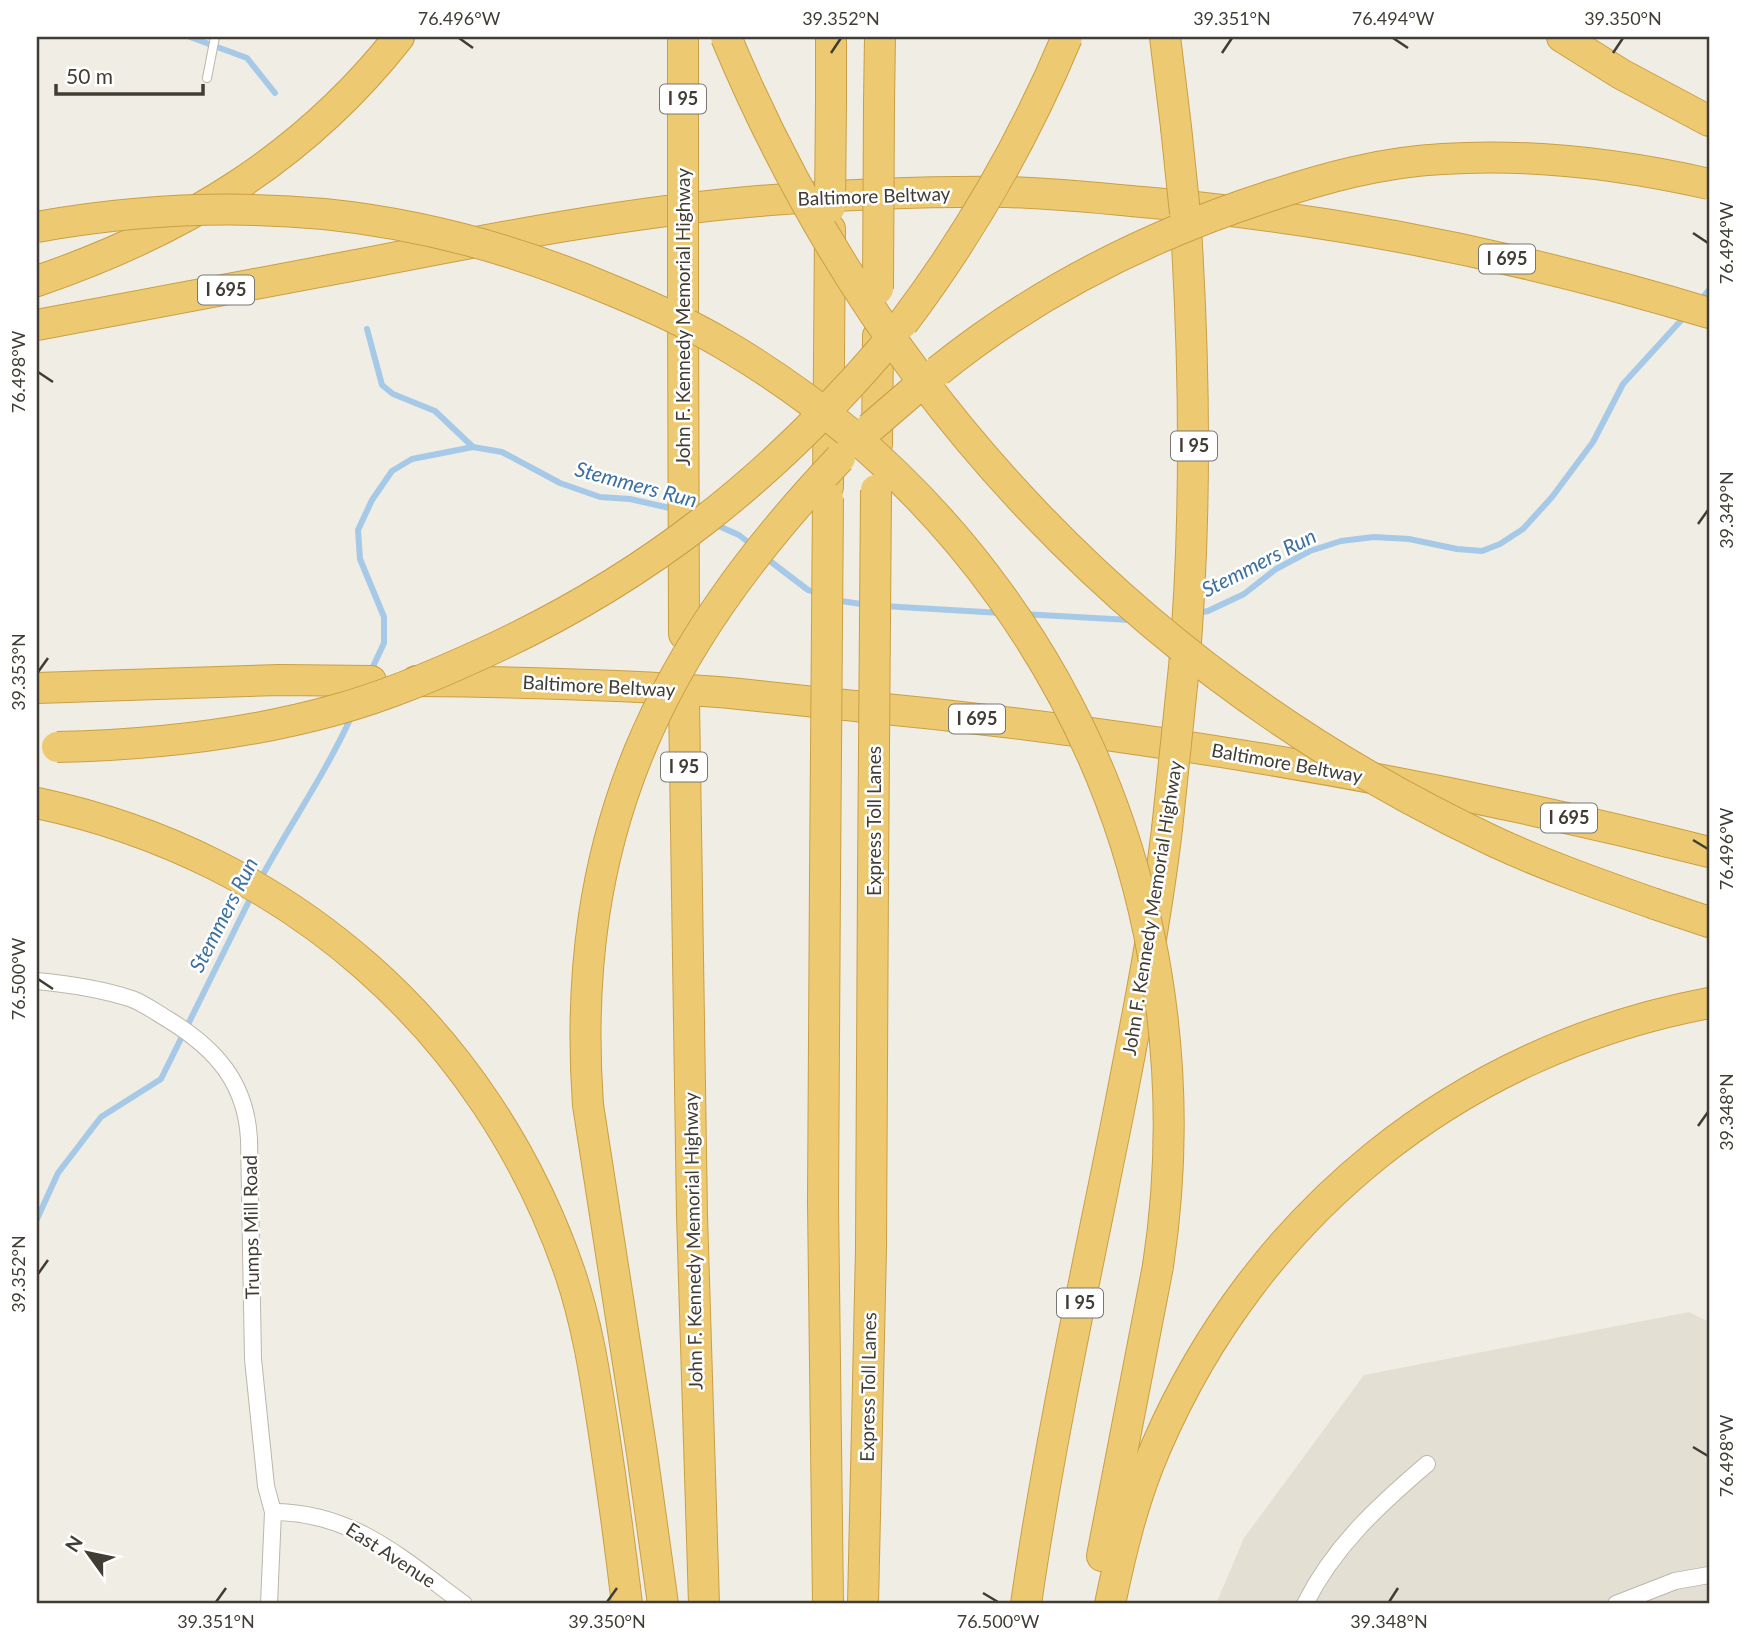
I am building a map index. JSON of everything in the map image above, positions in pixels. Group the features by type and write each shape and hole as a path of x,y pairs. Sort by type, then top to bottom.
{"highway":[{"path":"37,281 152,236 238,186 293,146 341,103 399,37"},
{"name":"John F. Kennedy Memorial Highway","path":"683,37 685,834 704,1604"},
{"path":"726,37 765,124 818,223 909,365 1003,480 1096,575 1162,633 1234,689 1268,713 1380,781 1437,813 1519,852 1709,922"},
{"path":"828,1604 823,1215 831,37"},
{"name":"Express Toll Lanes","path":"863,1604 871,1263 880,37"},
{"path":"47,747 144,743 217,734 298,719 356,704 446,671 510,641 568,611 646,564 741,492 856,380 890,340 946,263 997,182 1021,138 1067,37"},
{"name":"John F. Kennedy Memorial Highway","path":"1026,1604 1064,1387 1158,897 1187,631 1192,558 1194,428 1188,262 1165,37"},
{"path":"1562,37 1620,74 1709,121"},
{"path":"663,1604 587,1105 586,986 593,915 611,834 650,723 692,644 755,554 788,513 840,458 913,391 988,333 1097,266 1196,222 1318,180 1361,170 1440,159 1527,157 1584,161 1709,184"},
{"name":"Baltimore Beltway","path":"37,325 513,235 624,217 755,202 968,192 1039,194 1154,203 1359,228 1534,265 1709,313"},
{"path":"37,227 144,212 252,210 359,219 468,240 568,272 694,327 786,384 874,454 921,500 971,556 1034,645 1086,739 1125,837 1143,904 1156,966 1167,1041 1170,1150 1164,1224 1093,1604"},
{"name":"Baltimore Beltway","path":"37,688 321,680 554,682 716,692 1103,734 1333,769 1538,811 1709,852"},
{"path":"37,803 128,828 200,856 259,888 310,920 352,954 405,1003 452,1056 492,1112 538,1196 570,1273 589,1342 627,1604"},
{"path":"1110,1604 1125,1539 1144,1477 1176,1403 1204,1352 1241,1295 1314,1210 1385,1147 1433,1113 1500,1073 1570,1041 1605,1029 1709,1003"}],"street":[{"name":"Trumps Mill Road","path":"37,981 58,983 142,1004 197,1039 221,1062 242,1098 248,1118 253,1359 266,1486 272,1511 269,1604"},
{"path":"1305,1604 1333,1557 1359,1525 1427,1464"},
{"name":"East Avenue","path":"272,1511 297,1512 343,1523 369,1537 464,1604"},
{"path":"1616,1604 1675,1581 1709,1575"}],"lane":[{"path":"207,78 215,38"}],"shaded area":[{"path":"1689,1312 1709,1322 1709,1604 1216,1604 1244,1538 1364,1375"}],"waterway":[{"path":"190,37 247,58 275,93"},
{"name":"Stemmers Run","path":"1699,302 1709,290"},
{"name":"Stemmers Run","path":"1197,613 1208,611 1244,594 1276,569 1310,551 1341,541 1374,537 1409,539 1482,551 1500,544 1523,529 1552,497 1593,442 1623,384 1686,315"},
{"path":"367,329 382,385 393,394 435,411 473,447"},
{"name":"Stemmers Run","path":"370,673 384,643 384,617 360,559 358,530 372,500 392,471 412,459 473,447 502,452 560,483 600,497 630,499 674,509"},
{"name":"Stemmers Run","path":"714,524 739,535 753,546"},
{"name":"Stemmers Run","path":"766,558 808,590 817,593"},
{"name":"Stemmers Run","path":"834,600 868,605"},
{"name":"Stemmers Run","path":"883,606 1001,613"},
{"name":"Stemmers Run","path":"1022,614 1130,620"},
{"name":"Stemmers Run","path":"260,880 331,757 352,715"},
{"name":"Stemmers Run","path":"37,1219 58,1173 101,1117 161,1079 252,895"}]}
